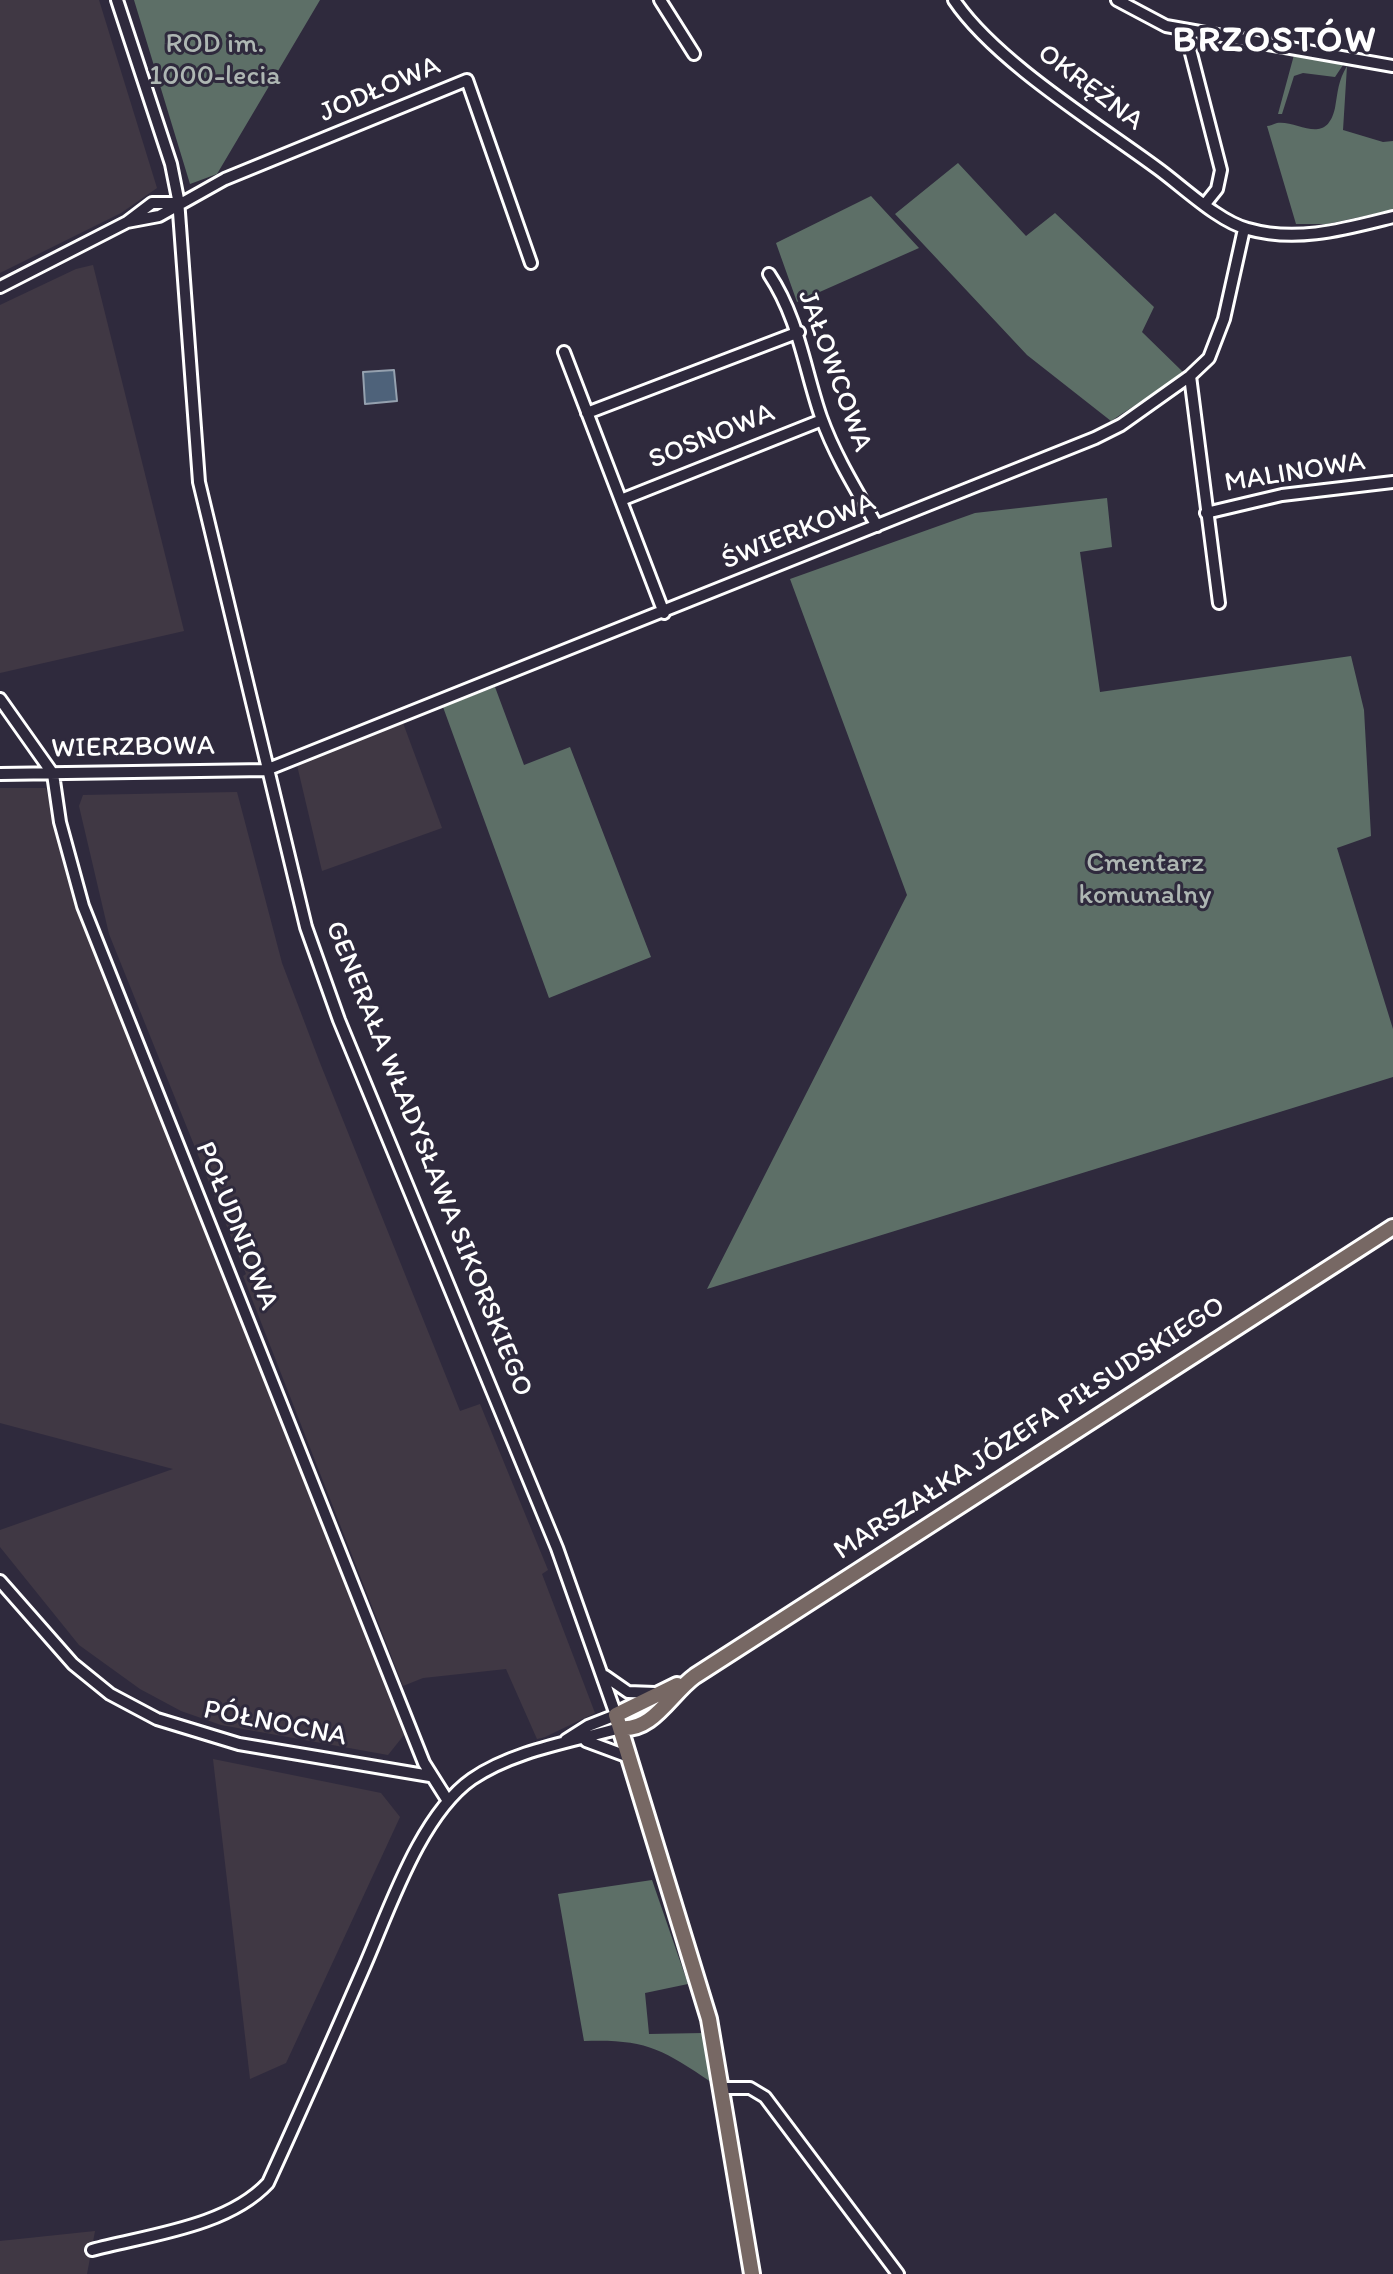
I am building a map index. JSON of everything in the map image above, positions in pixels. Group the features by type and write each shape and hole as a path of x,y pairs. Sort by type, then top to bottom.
{"main road":[{"name":"MARSZAŁKA JÓZEFA PIŁSUDSKIEGO","path":"618,1722 661,1693 695,1676 1393,1227"},
{"name":"MARSZAŁKA JÓZEFA PIŁSUDSKIEGO","path":"618,1722 634,1729 646,1724 695,1676"},
{"name":"GENERAŁA WŁADYSŁAWA SIKORSKIEGO","path":"618,1722 698,1978 723,2088 752,2274"}],"street":[{"name":"GENERAŁA WŁADYSŁAWA SIKORSKIEGO","path":"117,0 173,175 179,203 199,482 306,927 339,1020 557,1548 618,1722"},
{"path":"660,0 694,54"},
{"name":"OKRĘŻNA","path":"954,0 980,32 1012,60 1205,204 1244,229 1269,234 1310,234 1393,217"},
{"path":"1117,0 1154,22 1185,30 1393,66"},
{"path":"1185,30 1221,170 1217,189 1205,204"},
{"name":"JODŁOWA","path":"179,203 239,173 467,80 531,263"},
{"path":"0,287 127,222 159,202 173,175"},
{"path":"159,202 179,203"},
{"path":"127,222 159,216 179,203"},
{"path":"159,216 182,234"},
{"name":"ŚWIERKOWA","path":"266,770 664,613 1108,432 1190,376 1209,358 1218,338 1244,229"},
{"name":"JAŁOWCOWA","path":"769,274 799,332 822,420 845,471 877,526"},
{"path":"587,413 799,332"},
{"path":"564,352 664,613"},
{"path":"1190,376 1219,603"},
{"name":"SOSNOWA","path":"621,500 822,420"},
{"name":"MALINOWA","path":"1206,513 1282,495 1393,482"},
{"name":"POŁUDNIOWA","path":"0,699 53,774 60,822 83,906 430,1776"},
{"name":"WIERZBOWA","path":"0,774 266,770"},
{"name":"PÓŁNOCNA","path":"0,1581 73,1664 110,1694 157,1719 239,1744 430,1776"},
{"path":"602,1674 628,1692 661,1693"},
{"path":"581,1740 618,1722"},
{"path":"92,2250 239,2207 268,2183 409,1869 448,1801 489,1769 566,1740 588,1726 618,1722"},
{"path":"566,1740 605,1745 629,1757"},
{"path":"430,1776 448,1801"},
{"path":"723,2088 750,2088 765,2097 898,2274"}],"shaded area":[{"path":"0,0 99,0 157,188 121,213 0,273"},
{"path":"93,265 184,631 0,673 0,305 76,269"},
{"path":"403,723 442,828 322,871 297,765"},
{"path":"0,788 46,788 68,882 93,951 404,1735 388,1755 221,1725 181,1711 140,1689 79,1645 0,1547 0,1530 173,1469 0,1423"},
{"path":"237,792 282,963 320,1063 460,1411 480,1404 548,1570 542,1574 595,1713 545,1737 537,1739 506,1669 423,1678 403,1686 243,1276 246,1274 109,934 79,806 83,795"},
{"path":"213,1759 381,1793 400,1817 286,2063 250,2079"},
{"path":"95,2231 87,2274 0,2274 0,2241"}],"green space":[{"name":"ROD im. 1000-lecia","path":"134,0 320,0 217,174 190,184"},
{"path":"1294,55 1343,65 1335,77 1303,73 1294,76 1282,114 1278,114"},
{"path":"1347,66 1343,130 1383,142 1393,141 1393,210 1327,224 1296,224 1267,126 1285,123 1318,129 1325,126 1331,120 1340,81"},
{"path":"958,163 1026,236 1055,213 1154,307 1142,332 1184,373 1111,421 1027,355 895,214"},
{"path":"871,196 919,248 797,302 776,243"},
{"name":"Cmentarz komunalny","path":"1107,498 1112,547 1080,552 1100,692 1351,656 1364,710 1371,836 1337,848 1393,1029 1393,1077 707,1289 907,895 790,579 975,513"},
{"path":"495,687 524,765 570,747 651,957 549,998 443,707"},
{"path":"652,1880 688,1984 645,1993 649,2034 703,2033 711,2082 651,2048 622,2042 584,2041 558,1894"}],"water":[{"path":"394,370 397,401 365,404 363,372"}],"district":[{"name":"BRZOSTÓW","path":"1275,42"}]}
